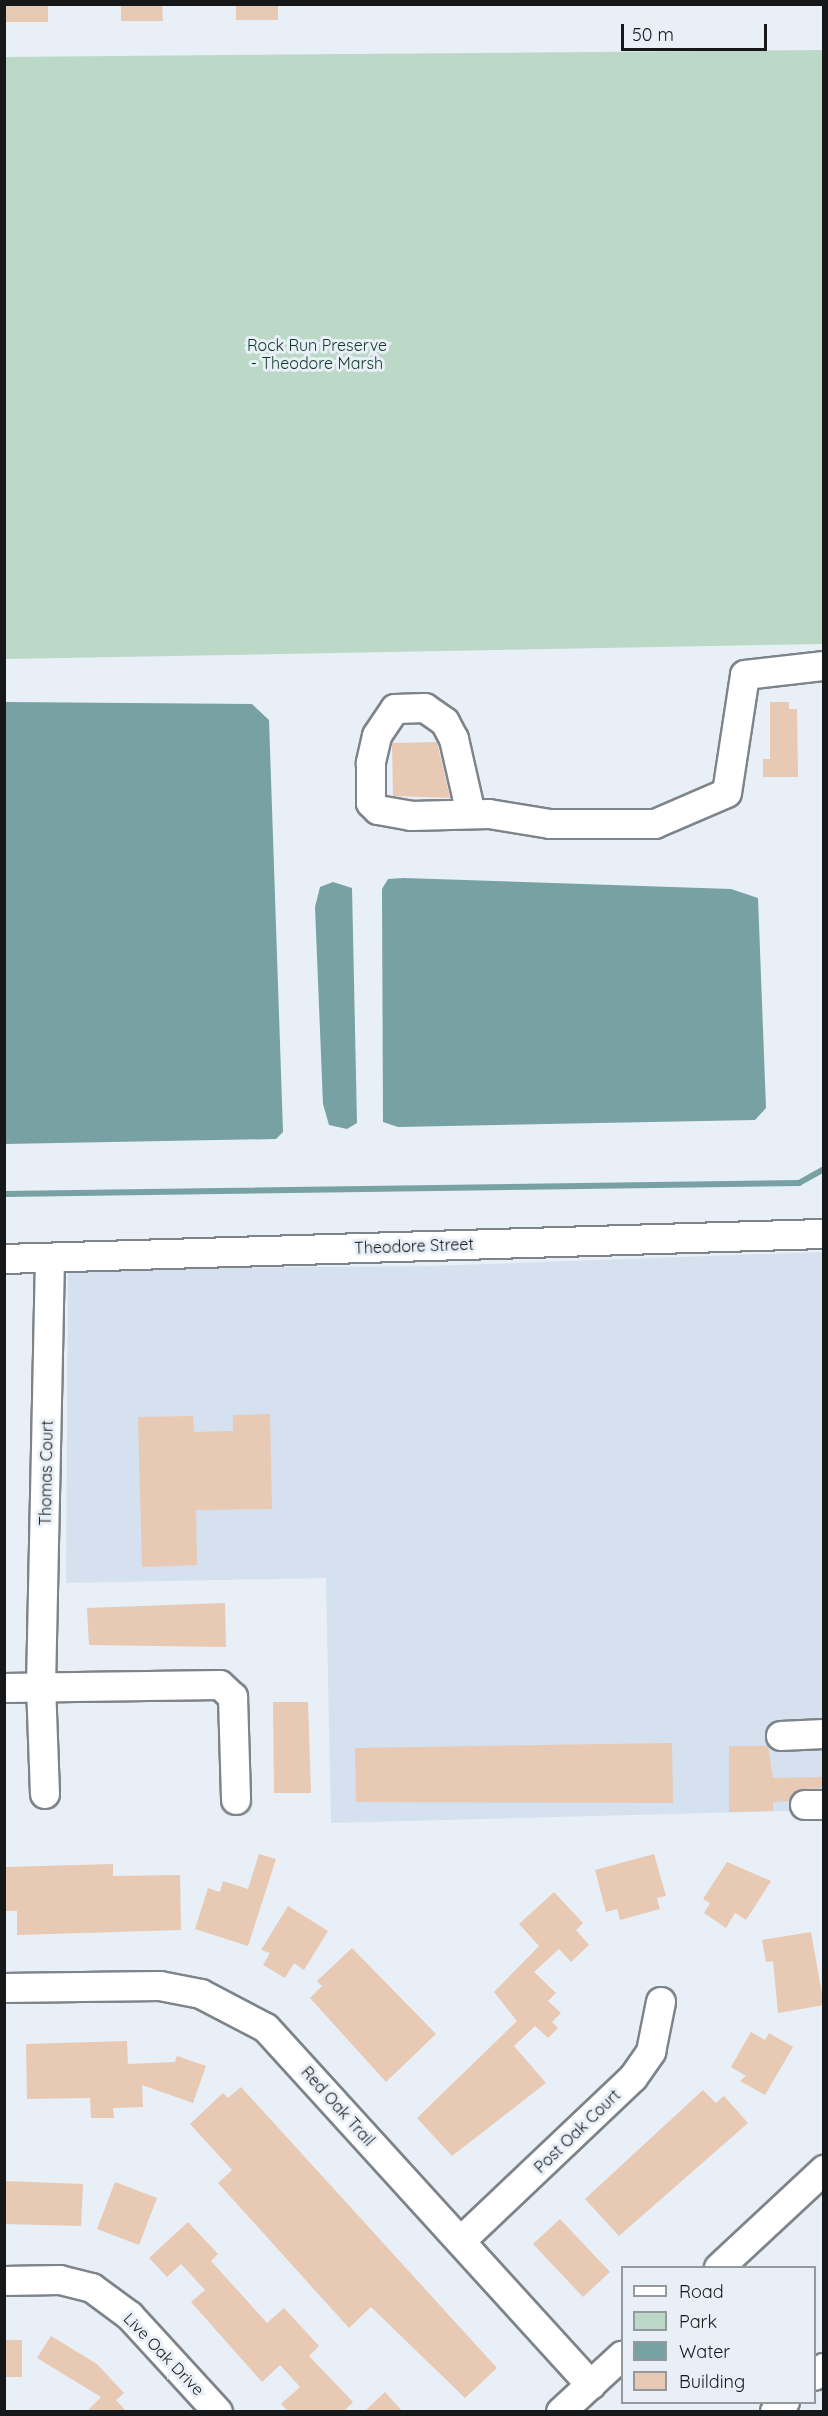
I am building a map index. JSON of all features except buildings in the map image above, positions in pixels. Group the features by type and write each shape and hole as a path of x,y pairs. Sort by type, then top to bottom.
{"street":[{"path":"471,814 595,825 655,824 678,816 726,793 745,675 824,666"},
{"name":"Theodore Street","path":"4,1259 824,1234"},
{"name":"Thomas Court","path":"45,1794 41,1687 50,1258"},
{"path":"4,1688 220,1685 233,1697 236,1800"},
{"path":"781,1736 824,1734"},
{"name":"Red Oak Trail","path":"4,1988 160,1986 230,2007 266,2028 461,2241 590,2396"},
{"name":"Post Oak Court","path":"461,2241 633,2078 651,2052 661,2002"},
{"path":"721,2266 824,2170"},
{"name":"Live Oak Drive","path":"4,2281 60,2280 93,2288 130,2316 218,2412"},
{"path":"561,2412 590,2396 621,2357"}],"shaded area":[{"path":"823,1252 823,1810 331,1823 326,1578 66,1583 68,1269 431,1266"}],"green space":[{"name":"Rock Run Preserve - Theodore Marsh","path":"823,50 823,644 5,659 5,57"}],"water":[{"path":"5,702 252,704 269,720 283,1132 276,1139 5,1144"},
{"path":"388,879 731,889 758,898 766,1108 755,1120 398,1127 383,1122 382,889"},
{"path":"333,882 352,888 357,1123 347,1129 329,1125 323,1104 315,907 320,887"}],"waterway":[{"path":"4,1194 799,1183 824,1169"}]}
